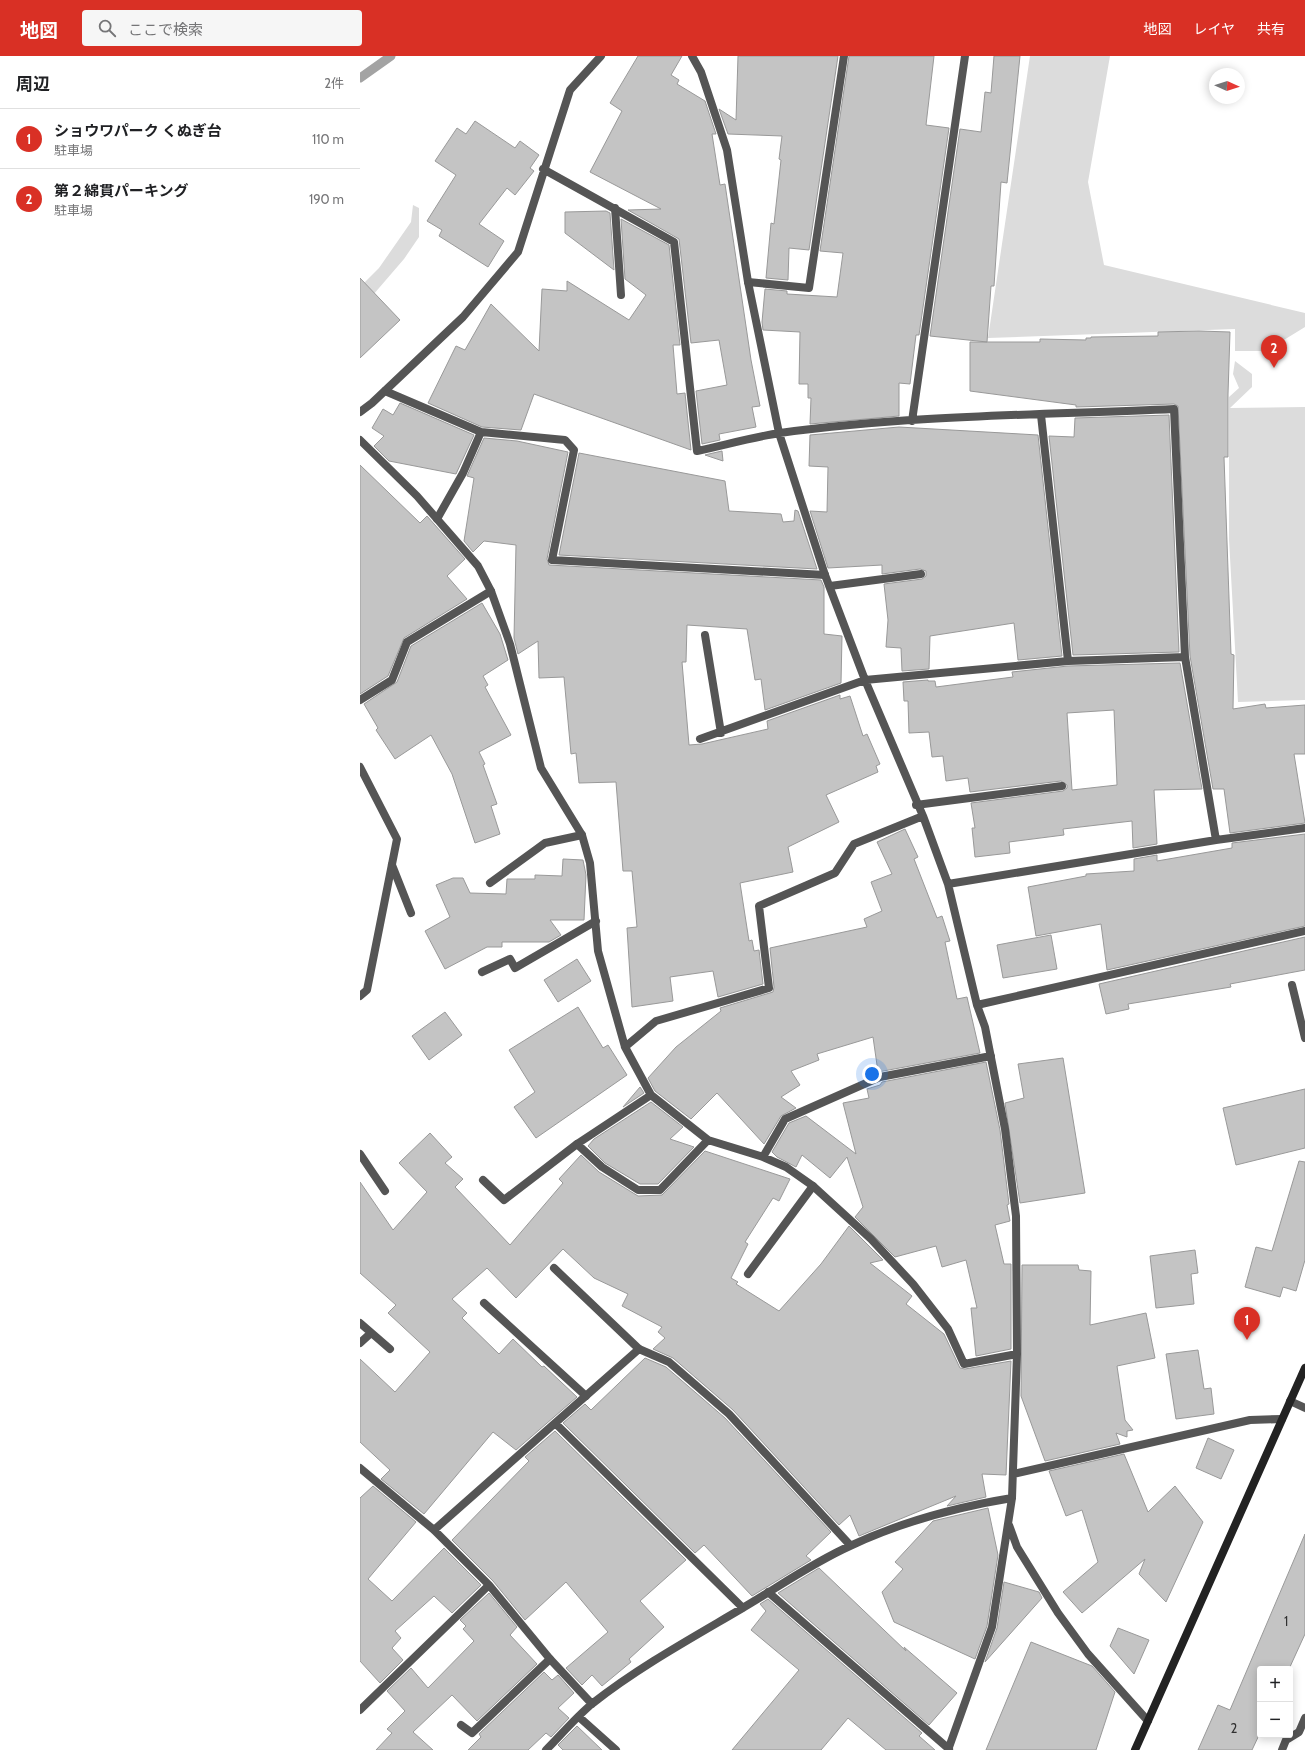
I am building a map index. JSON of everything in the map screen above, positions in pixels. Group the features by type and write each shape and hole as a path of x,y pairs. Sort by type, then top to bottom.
{"street":[{"path":"360,412 372,404 463,317 518,252 543,169 570,90 601,56"},
{"path":"692,56 701,72 727,150 748,282 779,433 825,576 865,680 916,805 923,816 948,884 977,1005 985,1027 1004,1129 1016,1216 1017,1354 1012,1498 992,1627 949,1749 768,1592"},
{"path":"748,282 808,288 844,56"},
{"path":"912,421 965,56"},
{"path":"543,169 674,242 697,451 779,433 912,421 1174,409 1186,658 1216,840"},
{"path":"615,208 621,295"},
{"path":"385,392 481,432 565,440 574,450 552,560 825,576"},
{"path":"1040,415 1068,661"},
{"path":"437,519 463,472 481,432"},
{"path":"360,440 417,496 478,566 491,591 510,644 541,768 582,835 590,863 598,950 625,1047 651,1095 708,1140 763,1157 786,1167 813,1186 872,1239 912,1284 948,1329 964,1364 1017,1354"},
{"path":"830,586 921,574"},
{"path":"360,700 392,680 407,642 491,591"},
{"path":"706,636 721,732"},
{"path":"700,739 865,680 1068,661 1186,658"},
{"path":"360,767 397,839 367,990 360,996"},
{"path":"916,805 1062,786"},
{"path":"625,1047 656,1021 769,988 759,906 835,873 854,844 923,816"},
{"path":"948,884 1216,840 1305,828"},
{"path":"490,882 545,843 582,835"},
{"path":"392,865 411,913"},
{"path":"482,972 510,958 515,968 596,921"},
{"path":"977,1005 1305,930"},
{"path":"1292,984 1305,1038"},
{"path":"763,1157 785,1119 865,1083 880,1077 990,1056"},
{"path":"483,1180 504,1200 577,1144 651,1095"},
{"path":"577,1144 602,1167 638,1190 660,1190 708,1140"},
{"path":"360,1154 385,1191"},
{"path":"748,1274 813,1186"},
{"path":"554,1268 639,1349 669,1362 729,1414 850,1546"},
{"path":"484,1304 586,1396"},
{"path":"360,1323 390,1349"},
{"path":"360,1343 371,1333"},
{"path":"434,1530 556,1424 639,1349"},
{"path":"1135,1750 1305,1368"},
{"path":"1290,1401 1305,1408"},
{"path":"1013,1474 1250,1420 1282,1420"},
{"path":"556,1424 743,1608"},
{"path":"360,1468 434,1530 489,1585 550,1659 592,1704"},
{"path":"546,1750 592,1704 660,1656 768,1592 850,1546 920,1518 982,1503 1012,1498"},
{"path":"1008,1524 1017,1547 1058,1613 1088,1654 1148,1721"},
{"path":"360,1710 489,1585"},
{"path":"461,1725 472,1733 550,1659"},
{"path":"579,1717 616,1750"},
{"path":"1282,1750 1286,1740 1299,1732 1305,1718"}],"shaded area":[{"path":"1030,56 1110,56 1088,182 1104,265 1305,313 1305,327 1266,351 1235,351 1235,329 988,338"},
{"path":"413,205 419,208 419,237 404,259 373,295 360,287 379,268 411,222"},
{"path":"1235,361 1252,374 1252,387 1230,408 1305,407 1305,700 1238,702 1229,539 1229,397 1239,388 1233,374"}],"building":[{"path":"638,56 682,56 671,75 679,80 677,84 705,101 716,134 712,134 720,185 725,184 751,360 760,406 752,407 756,427 719,434 720,440 702,444 696,391 727,385 719,340 691,343 679,239 628,210 661,209 590,172 622,111 610,103"},
{"path":"738,56 838,56 809,250 789,248 788,280 766,278 771,223 774,224 782,136 728,134 719,109 736,120"},
{"path":"849,56 934,56 926,125 949,128 919,335 916,335 910,384 899,383 899,416 810,424 811,398 808,398 808,384 799,384 800,332 763,330 762,322 765,289 787,291 787,294 837,297 843,253 820,251"},
{"path":"994,56 1020,56 1007,183 1001,182 994,286 991,286 987,342 930,336 960,129 981,132 985,92 991,93"},
{"path":"475,121 515,148 520,141 539,155 530,168 534,171 515,195 507,188 479,224 504,241 488,267 439,236 442,230 427,221 456,175 435,161 457,128 466,134"},
{"path":"606,211 610,213 614,270 565,233 565,212"},
{"path":"621,219 669,245 680,345 673,345 677,394 685,393 691,450 534,394 521,430 482,427 428,403 456,346 465,350 491,304 539,351 542,289 567,291 567,281 629,320 646,295 625,279"},
{"path":"360,278 400,320 360,358"},
{"path":"1158,332 1230,332 1228,457 1224,457 1231,654 1234,655 1233,709 1265,704 1266,708 1305,705 1305,754 1294,754 1305,823 1230,833 1224,789 1213,789 1190,656 1178,406 1174,404 1076,407 1076,405 970,391 970,342 1040,342 1040,339 1086,340 1086,338 1091,337 1158,336"},
{"path":"400,403 474,435 456,474 389,461 374,446 384,436 372,428 383,409 393,415"},
{"path":"1169,415 1179,652 1073,655 1049,436 1074,437 1075,418"},
{"path":"899,427 1038,435 1062,656 1018,660 1014,623 930,636 929,669 902,671 901,648 886,647 888,620 884,584 922,579 926,576 926,571 920,569 882,574 882,565 828,568 810,511 827,512 828,467 809,466 810,435"},
{"path":"484,438 517,441 568,452 547,559 549,565 821,580 824,587 824,634 842,636 841,683 765,710 761,679 755,680 747,629 687,625 686,662 682,662 689,745 702,744 768,729 767,721 840,695 840,699 850,696 863,736 867,734 880,764 876,766 878,772 826,795 839,822 788,847 793,872 740,883 749,941 752,940 754,951 759,950 763,984 718,997 713,971 670,977 673,1001 632,1007 627,928 637,927 632,871 623,871 616,782 579,783 576,753 571,754 564,677 539,678 538,641 518,654 514,638 516,545 484,541 473,552 464,541 474,478 467,476"},
{"path":"722,451 723,461 705,455 709,454"},
{"path":"579,453 725,481 729,511 781,514 783,522 794,521 795,510 798,511 817,569 559,555"},
{"path":"360,465 420,523 427,516 465,559 447,576 467,599 404,638 388,676 360,694"},
{"path":"482,603 500,634 508,660 483,676 488,685 485,687 511,735 479,752 485,764 483,765 497,804 491,806 500,834 475,843 452,774 431,735 395,759 376,730 378,728 364,704 397,682 411,646"},
{"path":"1180,663 1202,789 1154,790 1157,844 1133,848 1132,821 1063,829 1064,835 1009,842 1010,853 975,857 972,828 975,828 971,803 1063,791 1067,788 1067,785 1061,781 970,792 968,778 946,781 943,756 932,757 929,732 909,733 908,701 904,701 903,682 928,680 935,681 936,687 1013,677 1012,672 1068,666","holes":["1114,710 1117,785 1072,790 1067,713"]},
{"path":"905,829 918,857 914,859 937,918 942,916 950,941 945,942 957,999 967,997 980,1053 878,1072 873,1037 817,1054 819,1060 791,1071 800,1085 781,1097 796,1108 781,1116 764,1144 717,1093 691,1119 655,1091 648,1078 676,1047 721,1011 720,1008 773,992 774,987 770,948 867,927 864,919 882,911 871,882 892,874 877,842"},
{"path":"1305,834 1305,926 1107,970 1101,924 1036,936 1028,887 1086,876 1086,874 1134,871 1134,859 1157,855 1157,861 1232,848 1232,843"},
{"path":"563,859 583,860 586,875 584,920 550,920 561,935 549,942 502,942 502,947 487,947 445,969 425,931 450,917 436,885 453,878 463,878 470,893 506,894 507,879 535,879 535,875 562,876"},
{"path":"1051,935 1057,969 1003,978 997,945"},
{"path":"1305,937 1305,970 1230,984 1231,987 1128,1004 1129,1009 1106,1014 1099,984"},
{"path":"577,959 591,981 558,1002 544,980"},
{"path":"578,1007 603,1048 608,1045 627,1075 536,1138 514,1107 535,1092 509,1050"},
{"path":"445,1012 462,1035 429,1060 412,1036"},
{"path":"1063,1058 1085,1193 1020,1203 1005,1103 1024,1098 1018,1064"},
{"path":"986,1062 1000,1130 1009,1204 1007,1205 1010,1221 995,1225 1004,1264 1011,1264 1011,1349 976,1356 971,1308 977,1308 966,1260 942,1267 936,1246 895,1257 855,1217 863,1207 847,1157 830,1178 802,1155 796,1167 777,1157 772,1152 789,1123 806,1116 856,1154 843,1103 869,1098 867,1089 880,1085 882,1082"},
{"path":"640,1087 644,1093 623,1107"},
{"path":"1305,1089 1305,1148 1236,1165 1223,1108"},
{"path":"651,1102 683,1127 670,1139 694,1147 658,1184 640,1184 605,1163 588,1146 594,1139"},
{"path":"430,1133 452,1157 445,1163 463,1179 455,1187 510,1245 563,1183 559,1179 581,1155 599,1172 638,1196 662,1195 705,1151 790,1179 779,1201 773,1198 745,1242 748,1244 731,1278 738,1282 736,1284 779,1311 821,1264 849,1226 883,1260 870,1263 912,1296 906,1304 944,1334 960,1368 965,1369 1011,1361 1006,1475 982,1474 986,1497 947,1506 956,1496 859,1536 850,1515 839,1525 733,1410 673,1358 653,1349 665,1338 658,1332 662,1327 622,1306 628,1294 594,1278 563,1249 516,1298 487,1268 452,1299 467,1313 462,1318 499,1354 513,1339 542,1367 544,1366 577,1397 516,1450 493,1432 424,1514 381,1479 390,1470 360,1442 360,1359 395,1392 430,1352 388,1313 396,1305 360,1273 360,1182 393,1230 427,1192 399,1163"},
{"path":"1299,1161 1305,1162 1305,1260 1296,1291 1283,1287 1280,1297 1245,1287 1256,1247 1272,1251"},
{"path":"1195,1250 1198,1273 1191,1274 1194,1304 1156,1308 1150,1256"},
{"path":"1022,1265 1078,1265 1079,1270 1091,1271 1090,1325 1146,1313 1155,1358 1117,1366 1125,1420 1133,1430 1127,1431 1127,1437 1116,1433 1120,1444 1045,1461 1021,1396"},
{"path":"1198,1350 1204,1389 1211,1388 1214,1414 1176,1419 1166,1354"},
{"path":"645,1358 666,1367 725,1418 831,1532 806,1556 811,1560 752,1596 704,1545 695,1553 563,1423 585,1404 591,1410"},
{"path":"555,1431 686,1560 640,1601 664,1627 629,1659 631,1662 602,1686 592,1675 582,1685 566,1668 608,1632 566,1582 525,1620 493,1581 452,1540 529,1461 525,1457"},
{"path":"1208,1438 1234,1450 1221,1479 1196,1468"},
{"path":"1124,1454 1148,1512 1175,1486 1203,1522 1166,1602 1139,1574 1145,1559 1082,1613 1063,1592 1098,1562 1082,1510 1066,1516 1049,1471"},
{"path":"373,1486 416,1522 368,1579 392,1601 444,1548 481,1585 452,1613 434,1596 395,1631 401,1638 392,1648 403,1660 380,1683 360,1661 360,1498"},
{"path":"988,1508 998,1555 987,1626 975,1659 894,1622 882,1592 903,1569 895,1562 933,1521"},
{"path":"1305,1534 1305,1634 1290,1666 1257,1666 1258,1738 1252,1750 1198,1750 1218,1705 1230,1710"},
{"path":"819,1568 906,1651 904,1647 957,1693 929,1725 778,1593"},
{"path":"1004,1582 1039,1592 1042,1598 985,1662 997,1628"},
{"path":"489,1593 517,1627 510,1635 537,1664 477,1721 452,1695 413,1732 433,1750 376,1750 392,1733 387,1729 405,1711 387,1691 411,1668 428,1688 474,1641 463,1629 466,1626 460,1620"},
{"path":"768,1599 922,1733 919,1736 935,1750 886,1750 848,1718 821,1750 732,1750 799,1670 751,1630 766,1611 760,1604"},
{"path":"1118,1628 1149,1640 1134,1674 1110,1646"},
{"path":"1031,1642 1092,1666 1115,1692 1096,1750 986,1750"},
{"path":"544,1672 552,1680 558,1675 574,1693 558,1708 569,1718 551,1737 546,1733 528,1750 468,1750 481,1737 479,1734"},
{"path":"577,1726 602,1750 563,1750 558,1745"}],"waterway":[{"path":"360,78 391,56"}],"place":[{"name":"第２綿貫パーキング","path":"1274,368"},
{"name":"ショウワパーク くぬぎ台","path":"1247,1340"}]}
